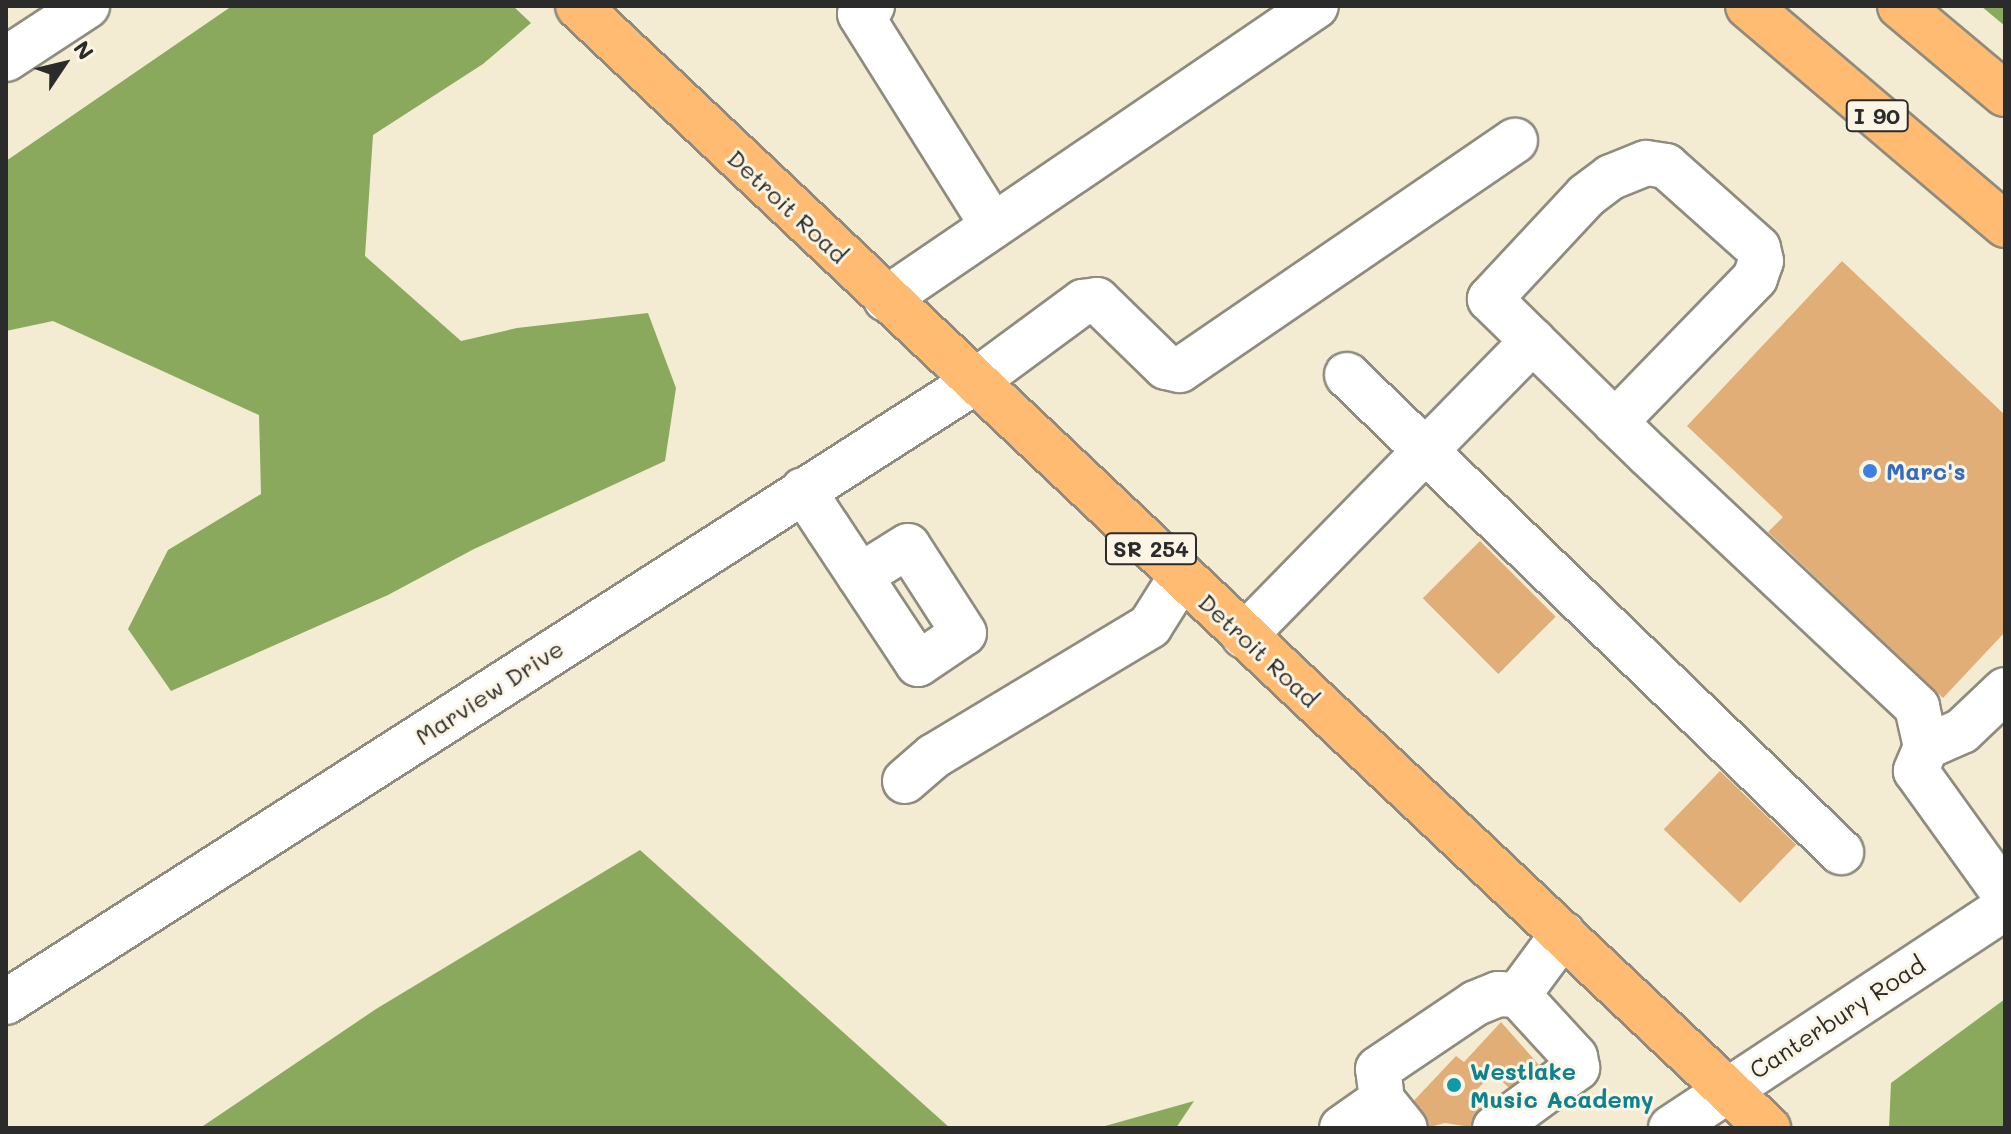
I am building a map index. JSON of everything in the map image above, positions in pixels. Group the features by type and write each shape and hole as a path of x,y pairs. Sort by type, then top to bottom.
{"main road":[{"name":"Detroit Road","path":"578,6 973,383 1768,1128"},
{"name":"I 90","path":"1748,6 2005,225"},
{"path":"1900,6 2005,94"}],"street":[{"path":"872,6 860,14 993,226"},
{"path":"886,299 1316,6"},
{"path":"6,59 61,13"},
{"name":"Marview Drive","path":"6,1002 973,383 1090,299 1097,300 1166,367 1180,370 1515,141"},
{"path":"1615,422 1755,278 1761,261 1758,248 1666,166 1646,163 1634,167 1586,196 1490,299 1615,422 1917,707 1926,747 1916,771 2005,895"},
{"path":"1244,636 1533,341"},
{"path":"1347,375 1423,454 1841,852"},
{"path":"803,490 860,576"},
{"path":"905,781 934,756 1150,626 1181,577"},
{"path":"1926,747 1962,731 2005,690"},
{"name":"Canterbury Road","path":"1671,1128 2005,908"},
{"path":"1518,995 1563,934"},
{"path":"1342,1128 1394,1114 1378,1069 1476,1003 1498,994 1518,995 1575,1057 1577,1068 1495,1128"}],"green space":[{"path":"232,6 513,6 531,23 483,64 373,135 365,256 461,341 517,328 648,313 676,388 665,461 474,549 388,595 171,691 128,629 168,550 261,494 259,415 53,321 6,331 6,161"},
{"path":"1981,6 2005,6 2005,26"},
{"path":"640,850 950,1128 200,1128 376,1009"},
{"path":"2005,999 2005,1128 1889,1128 1891,1083"},
{"path":"1194,1101 1176,1128 1098,1128"}],"building":[{"name":"Marc's","path":"1842,261 2005,415 2005,632 1943,698 1768,532 1783,517 1687,426"},
{"path":"1480,541 1556,617 1498,674 1423,598"},
{"path":"1720,771 1796,845 1740,903 1664,829"},
{"name":"Westlake Music Academy","path":"1501,1022 1546,1073 1521,1099 1493,1073 1469,1098 1488,1116 1477,1128 1445,1123 1426,1128 1406,1109 1456,1056 1464,1062"}],"place":[{"name":"Marc's","path":"1870,471"},
{"name":"Westlake Music Academy","path":"1454,1085"}]}
